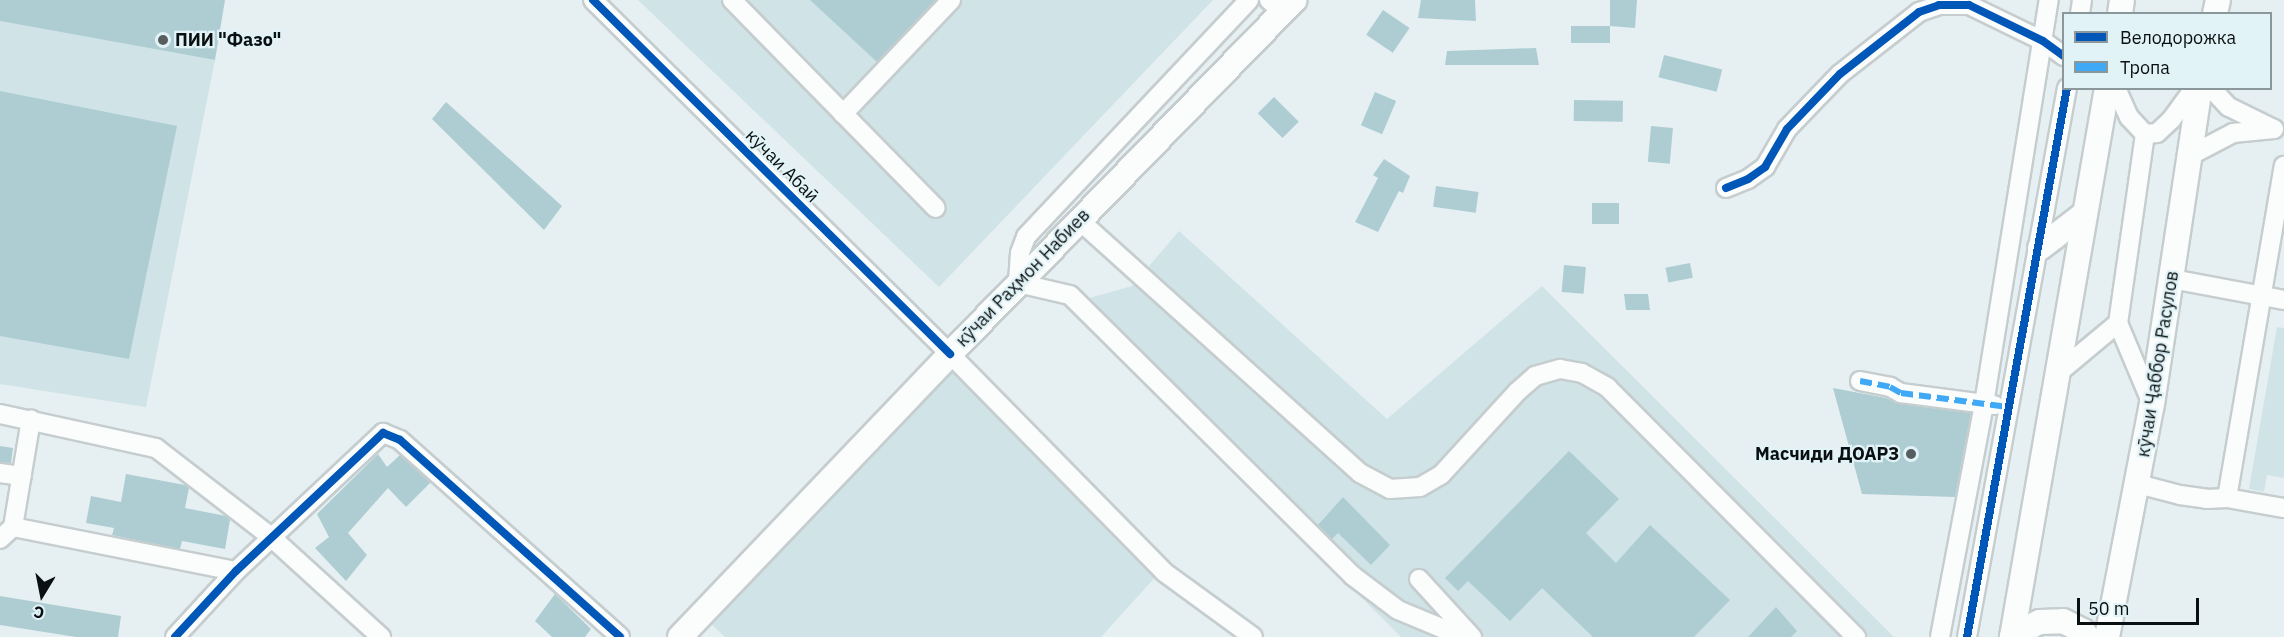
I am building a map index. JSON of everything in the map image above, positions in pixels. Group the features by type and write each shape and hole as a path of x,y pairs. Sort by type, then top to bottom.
{"main road":[{"name":"кӯчаи Раҳмон Набиев","path":"680,637 1079,220 1281,4"},
{"name":"кӯчаи Ҷаббор Расулов","path":"2107,637 2152,404 2200,90"},
{"path":"2012,636 2105,92"},
{"path":"2040,248 2083,215"},
{"path":"2012,636 2040,622 2063,621 2083,631 2087,637"}],"street":[{"name":"кӯчаи Абаӣ","path":"593,0 950,354 1164,572 1253,637"},
{"path":"732,0 936,208"},
{"path":"843,114 951,0"},
{"path":"1249,0 1026,237 1020,253 1018,283 1070,295 1353,576 1398,610 1463,637"},
{"path":"1940,637 1984,404 2049,0"},
{"path":"1726,188 1748,179 1765,167 1787,129 1840,74 1919,12 1940,5 1970,2 2043,41 2062,55"},
{"path":"1967,637 2008,407 2040,248 2067,90"},
{"path":"2145,134 2157,132 2171,120 2193,90"},
{"path":"2213,90 2229,107 2279,131"},
{"path":"2105,92 2145,134"},
{"path":"2191,155 2233,133 2279,131"},
{"path":"2145,134 2118,323 2152,404"},
{"path":"2227,498 2284,166"},
{"path":"1079,220 1360,473 1390,489 1420,487 1441,475 1535,376 1560,369 1582,373 1607,387 1856,637"},
{"path":"2172,279 2284,300"},
{"path":"2058,373 2118,323"},
{"path":"1860,381 1890,387 1900,393 2008,407"},
{"path":"0,414 156,448 271,537 381,637"},
{"path":"31,419 22,476 7,533 236,571"},
{"path":"175,637 236,571 384,433 400,440 620,637"},
{"path":"0,473 22,476"},
{"path":"2138,484 2180,495 2207,499 2227,498 2284,508"},
{"path":"1419,579 1472,637"}],"shaded area":[{"path":"638,0 1213,0 939,287"},
{"path":"0,21 215,60 146,407 0,384"},
{"path":"1179,231 1387,419 1542,286 1894,637 1401,637 1068,304 1132,286"},
{"path":"2277,327 2284,328 2284,478 2267,475 2264,492 2249,489"},
{"path":"953,372 1159,573 1101,637 725,637 709,622"}],"building":[{"name":"ПИИ \"Фазо\"","path":"0,0 225,0 215,60 0,21"},
{"path":"810,0 936,0 877,62"},
{"path":"1421,0 1475,0 1476,21 1418,18"},
{"path":"1610,0 1637,0 1635,28 1610,26"},
{"path":"1383,10 1410,28 1393,53 1366,35"},
{"path":"1571,26 1610,26 1610,43 1571,43"},
{"path":"1536,48 1539,65 1445,65 1447,51"},
{"path":"1664,55 1722,70 1717,92 1658,77"},
{"path":"0,91 177,126 129,359 0,336"},
{"path":"1375,92 1396,101 1382,134 1361,125"},
{"path":"1274,97 1299,122 1282,138 1258,113"},
{"path":"1574,100 1623,101 1623,122 1574,121"},
{"path":"446,102 562,206 544,230 432,119"},
{"path":"1651,126 1673,128 1670,164 1648,162"},
{"path":"1384,159 1410,176 1403,193 1399,191 1378,232 1355,222 1378,178 1373,175"},
{"path":"1436,186 1479,192 1476,213 1433,207"},
{"path":"1592,203 1619,203 1619,224 1592,224"},
{"path":"1690,263 1693,278 1668,282 1665,268"},
{"path":"1564,265 1586,267 1584,294 1562,292"},
{"path":"1624,294 1648,294 1650,310 1626,310"},
{"name":"Масчиди ДОАРЗ","path":"1833,388 1886,398 1900,404 1971,413 1955,497 1862,494"},
{"path":"0,446 13,448 11,463 0,462"},
{"path":"1569,451 1619,499 1586,533 1616,563 1650,525 1730,600 1694,637 1593,637 1542,588 1510,621 1468,581 1458,591 1445,578"},
{"path":"378,454 387,467 400,455 431,482 406,507 388,488 348,533 367,555 346,581 315,548 329,537 317,514"},
{"path":"126,474 185,485 189,488 185,508 226,516 230,520 225,549 182,541 180,549 112,535 114,528 86,523 91,496 121,502"},
{"path":"1343,497 1390,545 1371,565 1338,533 1332,539 1318,525"},
{"path":"555,594 591,629 585,637 552,637 535,621"},
{"path":"0,596 121,616 118,637 76,637 0,625"},
{"path":"1776,607 1797,631 1791,637 1748,637"}],"marked path":[{"path":"1860,381 1890,387 1901,393 2008,407"}],"cycle path":[{"path":"593,0 950,354"},
{"path":"1726,188 1748,179 1765,167 1787,129 1840,74 1919,12 1939,5 1969,5 2043,41 2062,55"},
{"path":"1967,637 2067,90"},
{"path":"175,637 236,571 383,433 400,440 620,637"}],"place":[{"name":"ПИИ \"Фазо\"","path":"163,40"},
{"name":"Масчиди ДОАРЗ","path":"1911,454"}]}
